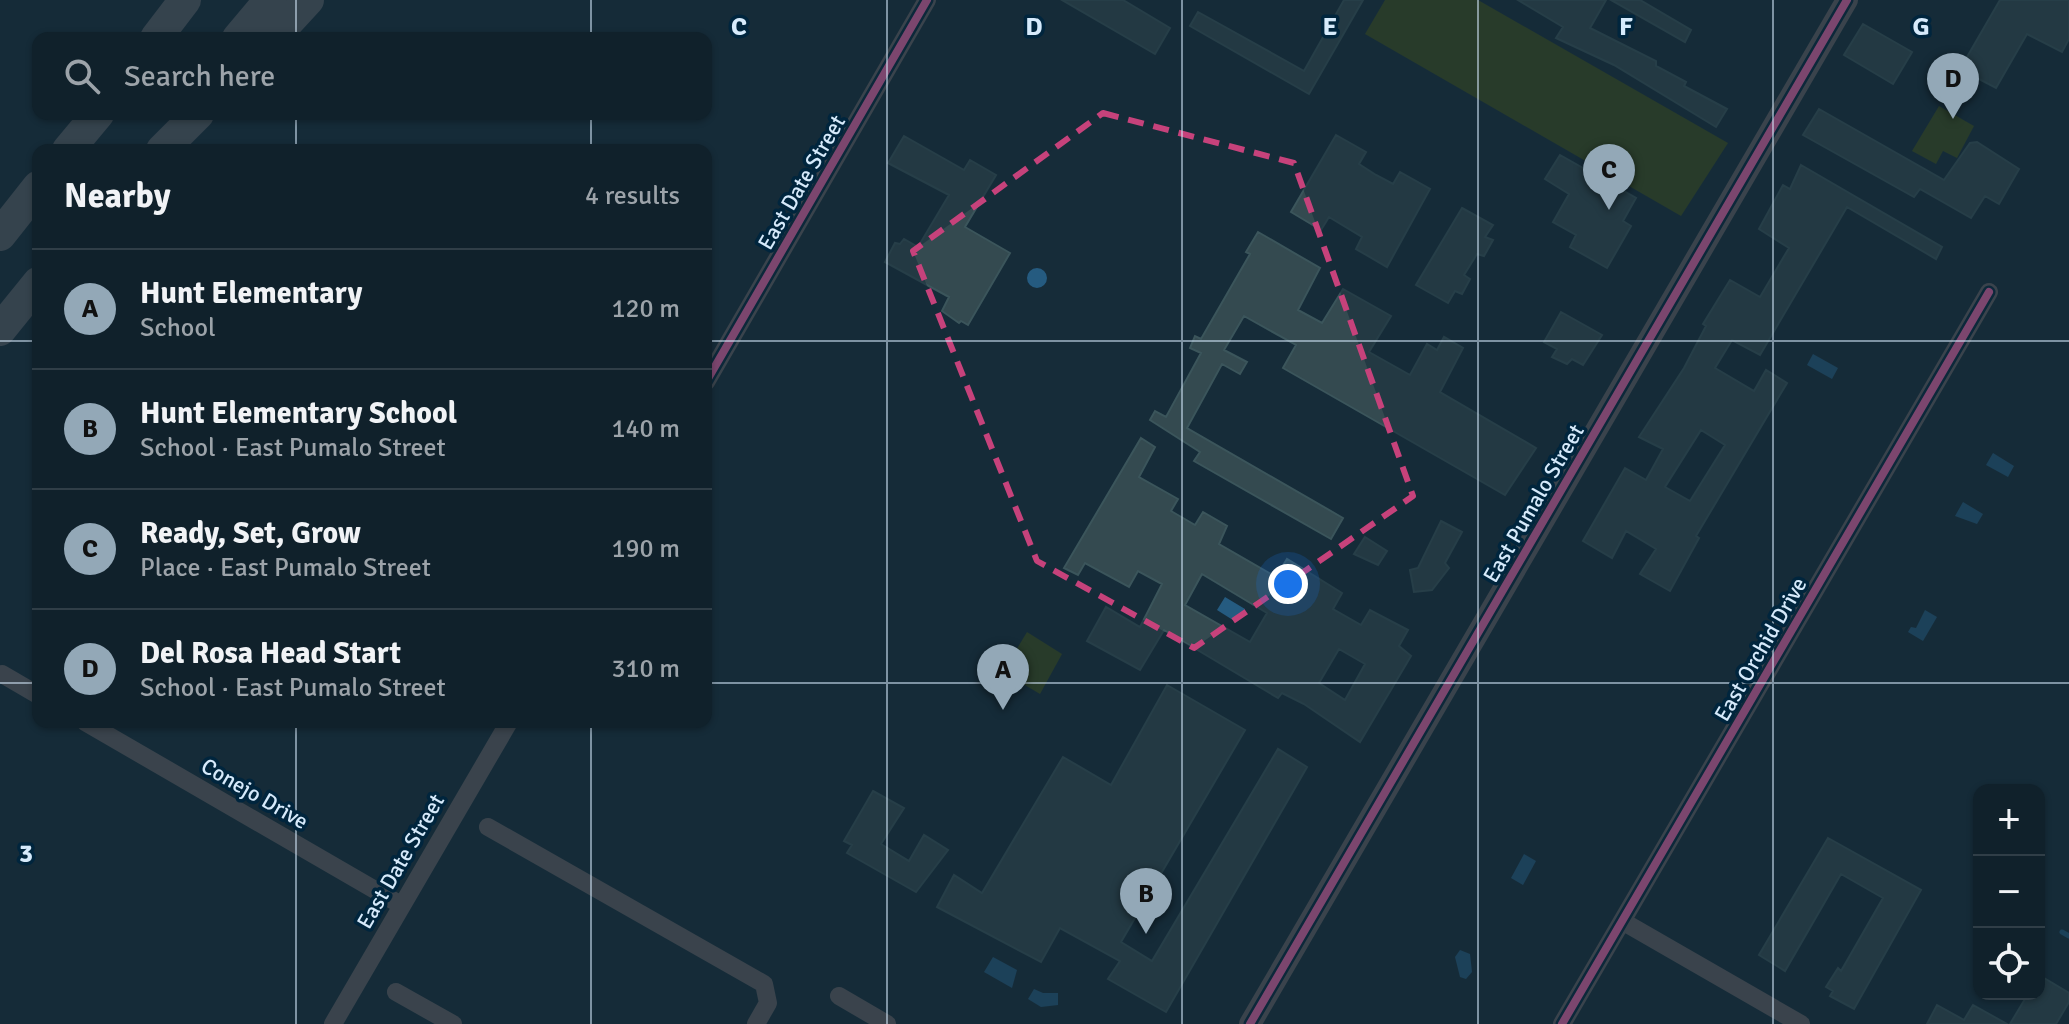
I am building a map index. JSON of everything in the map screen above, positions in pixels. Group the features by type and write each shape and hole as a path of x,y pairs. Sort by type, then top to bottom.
{"highway":[{"path":"153,32 174,0"},
{"path":"161,32 185,0"},
{"path":"243,32 270,0"},
{"path":"279,32 308,0"},
{"path":"73,144 93,120"},
{"path":"151,144 171,120"},
{"path":"168,144 192,120"},
{"path":"0,235 32,195"},
{"path":"0,330 32,290"}],"street":[{"name":"East Date Street","path":"712,372 927,0"},
{"name":"East Pumalo Street","path":"1250,1024 1847,0"},
{"name":"East Orchid Drive","path":"1562,1024 1989,292"},
{"path":"2,674 32,692"},
{"name":"Conejo Drive","path":"95,728 401,905"},
{"name":"East Date Street","path":"333,1024 505,728"},
{"path":"488,827 764,984 768,1003 756,1024"},
{"path":"1622,921 1801,1024"},
{"path":"396,992 453,1024"},
{"path":"839,996 887,1024"}],"highlighted area":[{"path":"1103,113 1294,163 1413,496 1194,648 1037,561 913,251"}],"green space":[{"path":"1385,0 1478,0 1728,143 1681,216 1365,34"},
{"path":"1939,106 1974,126 1957,158 1943,151 1936,164 1912,151"},
{"path":"1027,632 1062,654 1040,694 1003,672"}],"water":[{"path":"1037,268 1044,271 1047,278 1044,285 1037,288 1030,285 1027,278 1030,271"},
{"path":"1813,354 1838,368 1832,379 1807,365"},
{"path":"1993,453 2014,466 2008,477 1986,465"},
{"path":"1963,502 1983,514 1977,524 1955,516"},
{"path":"1225,597 1245,609 1236,622 1217,610"},
{"path":"1925,610 1937,617 1923,641 1908,632 1911,627 1916,628"},
{"path":"1524,854 1536,861 1523,885 1511,878"},
{"path":"1460,950 1470,954 1472,972 1466,979 1460,977 1455,957"},
{"path":"993,957 1017,970 1012,988 984,972"},
{"path":"1034,989 1043,993 1058,993 1058,1005 1041,1007 1028,999"}],"building":[{"path":"1062,0 1123,0 1170,28 1155,54"},
{"path":"1344,0 1363,0 1309,94 1190,26 1198,12 1304,71"},
{"path":"1518,0 1606,0 1590,28 1656,61 1656,66 1686,82 1684,86 1727,109 1716,127 1614,65 1556,38 1563,27"},
{"path":"1611,0 1640,0 1691,30 1685,42"},
{"path":"2000,0 2069,0 2069,39 2062,52 2027,34 1996,88 1960,69"},
{"path":"1863,24 1912,52 1893,84 1844,55"},
{"path":"1819,109 1944,180 1970,143 1977,142 2019,169 1999,204 1985,196 1971,218 1920,189 1914,197 1803,135"},
{"path":"1336,135 1366,152 1359,164 1376,175 1393,184 1400,172 1430,189 1387,267 1356,249 1362,237 1329,217 1321,230 1291,212"},
{"path":"904,136 964,170 970,160 996,175 965,227 1010,253 968,325 959,323 942,311 949,297 885,262 895,243 900,244 904,239 918,247 949,195 888,163"},
{"path":"1560,155 1636,198 1623,221 1631,226 1607,268 1570,247 1576,235 1553,222 1569,194 1545,179"},
{"path":"1801,165 1942,247 1936,259 1847,207 1760,355 1732,340 1715,368 1754,391 1766,370 1787,383 1696,536 1699,538 1670,591 1640,574 1656,549 1626,531 1612,558 1583,541 1625,468 1646,480 1663,449 1639,437 1684,368 1706,326 1703,324 1730,280 1760,297 1789,248 1759,229 1783,185 1790,189","holes":["1701,430 1725,445 1690,501 1665,487"]},
{"path":"1462,208 1493,225 1485,237 1493,240 1484,256 1477,254 1464,275 1470,279 1462,294 1455,291 1448,303 1416,285"},
{"path":"1258,232 1320,268 1298,310 1322,323 1343,289 1391,316 1369,352 1410,375 1427,344 1437,350 1444,337 1463,348 1440,392 1536,448 1505,495 1283,368 1296,345 1244,316 1224,350 1247,362 1240,374 1222,364 1187,428 1343,518 1331,539 1194,461 1200,452 1150,420 1155,411 1166,417 1201,353 1190,348 1195,336 1201,339 1250,254 1246,252"},
{"path":"1561,312 1602,335 1583,365 1572,359 1567,364 1552,357 1557,349 1544,342"},
{"path":"1141,438 1155,447 1139,477 1178,499 1171,511 1195,525 1203,512 1227,526 1219,544 1276,577 1287,559 1342,593 1333,609 1361,625 1370,610 1408,630 1399,646 1411,656 1360,742 1304,704 1282,693 1278,698 1164,630 1140,670 1087,641 1106,607 1140,627 1162,584 1138,571 1129,587 1085,563 1078,575 1064,568","holes":["1202,574 1267,613 1250,642 1185,605","1339,649 1365,664 1345,700 1319,683"]},
{"path":"1441,521 1462,532 1445,563 1449,568 1432,590 1414,592 1410,570 1418,568"},
{"path":"1365,537 1387,551 1378,565 1354,554"},
{"path":"1167,685 1245,730 1121,942 1152,961 1278,749 1307,767 1166,1012 1108,979 1120,961 1060,928 1041,962 937,907 954,875 982,893 1063,757 1111,785"},
{"path":"873,791 904,808 881,844 909,861 924,835 948,850 916,892 847,853 852,845 844,841"},
{"path":"1828,838 1921,890 1854,1009 1830,996 1833,991 1826,987 1838,968 1841,971 1883,898 1841,874 1785,971 1759,955"},
{"path":"2045,979 2069,993 2069,1002 2056,1024 2010,1024 2024,1000 2045,1000"},
{"path":"1937,1005 1964,1020 1973,1005 2007,1024 1927,1024"}],"waterway":[{"path":"2062,932 2069,936"}],"cycle path":[{"path":"712,372 927,0"},
{"path":"1250,1024 1847,0"},
{"path":"1562,1024 1989,292"}],"place":[{"name":"Del Rosa Head Start","path":"1953,119"},
{"name":"Ready, Set, Grow","path":"1609,210"},
{"name":"Hunt Elementary","path":"1003,710"},
{"name":"Hunt Elementary School","path":"1146,934"}]}
